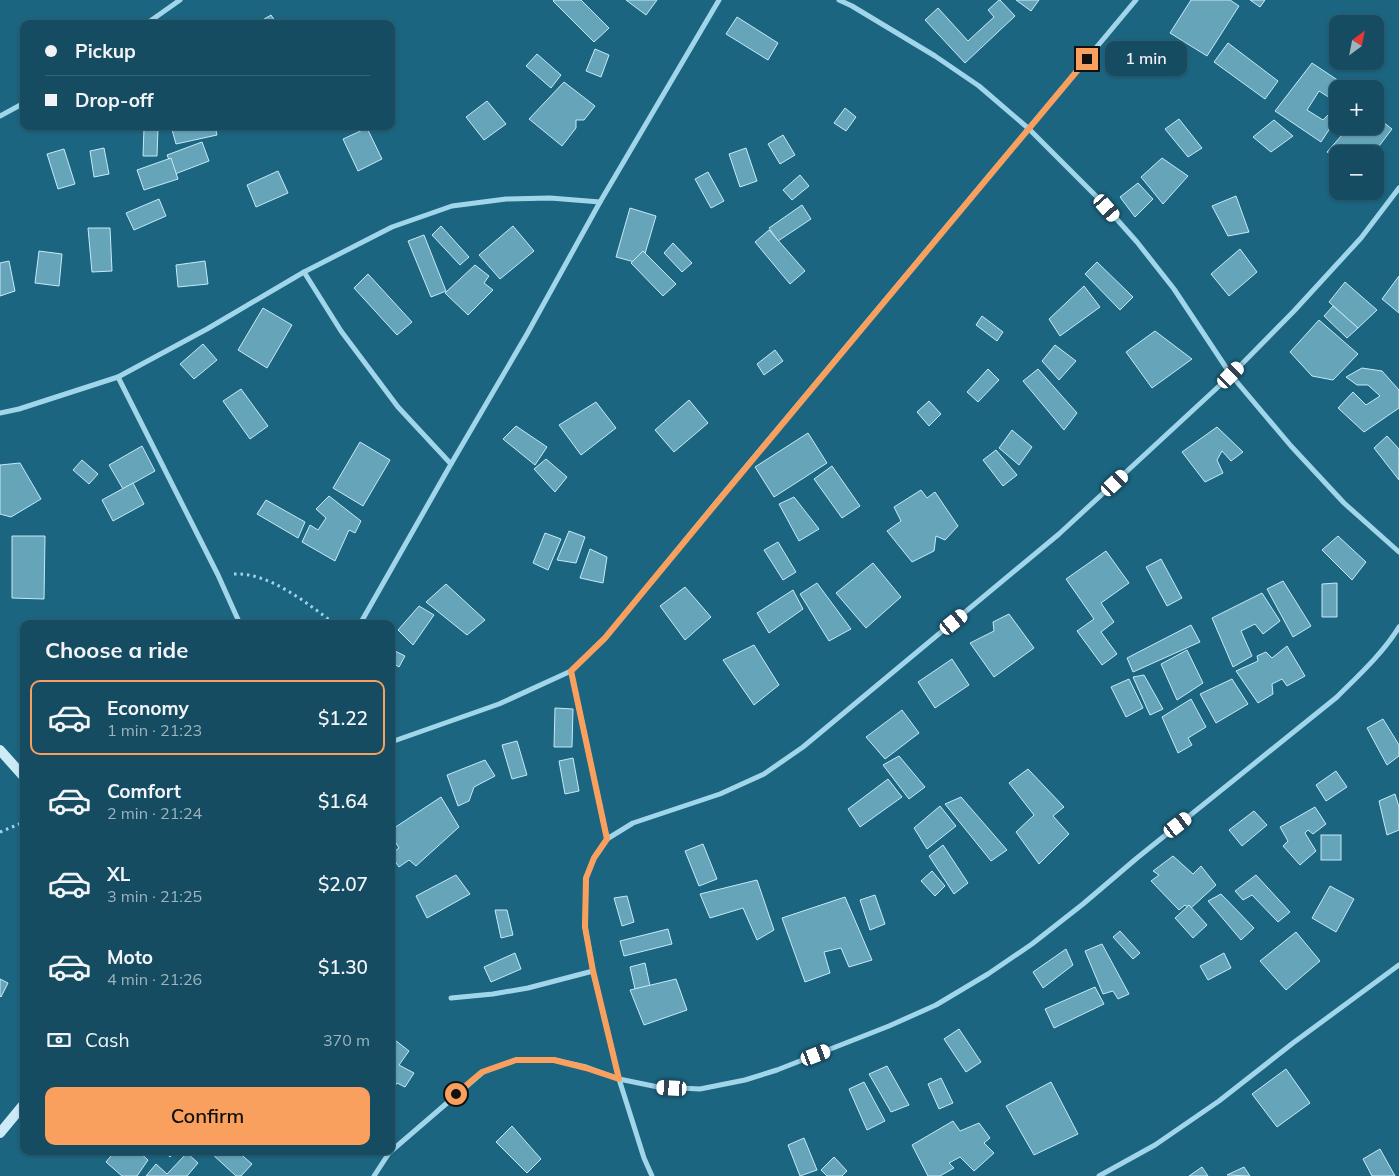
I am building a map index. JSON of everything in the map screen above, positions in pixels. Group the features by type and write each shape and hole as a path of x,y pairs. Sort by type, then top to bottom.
{"street":[{"path":"152,20 180,0"},
{"path":"362,620 600,202 719,0"},
{"path":"839,0 935,56 979,86 1029,129 1097,197 1137,242 1174,289 1231,375 1291,446 1344,503 1399,552"},
{"path":"395,741 499,704 571,671 605,638 1136,0"},
{"path":"0,116 20,105"},
{"path":"652,1176 644,1158 619,1079 593,971 585,927 586,878 594,858 607,839 633,823 720,794 764,774 803,747 1059,534 1231,375 1294,312 1354,245 1399,188"},
{"path":"0,413 19,409 118,377 207,329 304,272 392,227 452,206 506,199 550,198 600,202"},
{"path":"304,272 341,331 398,407 451,464"},
{"path":"118,377 218,575 238,620"},
{"path":"395,1148 482,1072 516,1060 554,1060 619,1079 658,1087 700,1089 745,1080 816,1055 880,1030 936,1005 988,974 1032,944 1337,697 1363,671 1392,638 1399,627"},
{"path":"571,671 607,839"},
{"path":"0,750 20,772"},
{"path":"1099,1176 1155,1145 1219,1102 1293,1043 1399,965"},
{"path":"451,998 528,988 593,971"},
{"path":"0,1133 20,1109"},
{"path":"374,1176 388,1155"}],"path":[{"path":"218,575 253,575 298,597 330,620"},
{"path":"0,832 20,824"}],"building":[{"path":"554,0 581,0 609,28 594,42"},
{"path":"626,0 657,0 646,15"},
{"path":"999,0 1015,16 965,63 925,20 938,8 968,41 994,17 988,10"},
{"path":"1016,0 1039,0 1031,11"},
{"path":"1191,0 1230,0 1239,6 1207,56 1170,33"},
{"path":"1250,0 1265,0 1260,7"},
{"path":"271,15 274,20 263,20"},
{"path":"737,17 778,43 768,60 726,34"},
{"path":"1228,43 1278,81 1265,99 1214,62"},
{"path":"595,49 609,55 601,77 586,71"},
{"path":"537,54 561,75 551,88 526,66"},
{"path":"1312,63 1338,80 1329,80 1329,97 1319,91 1307,110 1323,120 1329,114 1329,130 1321,142 1275,111"},
{"path":"564,82 595,106 584,120 576,120 576,128 562,146 529,119"},
{"path":"487,101 506,124 484,140 466,117"},
{"path":"845,108 856,117 846,131 834,123"},
{"path":"1179,119 1202,148 1188,157 1165,129"},
{"path":"1274,120 1293,136 1271,152 1253,137"},
{"path":"1384,123 1392,129 1380,145 1333,145 1342,135 1384,135"},
{"path":"144,130 158,130 157,156 143,156"},
{"path":"172,130 216,130 217,135 176,144"},
{"path":"363,130 368,130 382,159 358,171 343,139"},
{"path":"783,135 795,155 780,164 768,144"},
{"path":"202,142 209,161 175,174 167,155"},
{"path":"104,148 109,174 94,177 90,151"},
{"path":"746,148 757,181 740,187 729,154"},
{"path":"64,149 75,184 58,189 47,154"},
{"path":"171,158 178,179 144,190 137,170"},
{"path":"1162,158 1188,176 1163,204 1141,177"},
{"path":"278,171 288,193 256,207 247,185"},
{"path":"708,172 724,201 711,208 695,179"},
{"path":"800,175 809,186 792,200 783,190"},
{"path":"1138,183 1153,199 1135,217 1120,197"},
{"path":"1236,196 1249,232 1228,236 1212,206"},
{"path":"159,199 166,216 134,230 126,213"},
{"path":"802,205 811,219 778,241 769,228"},
{"path":"630,208 656,216 642,264 616,257"},
{"path":"441,226 469,257 460,265 432,235"},
{"path":"513,226 534,251 500,279 479,255"},
{"path":"88,228 110,228 112,271 92,272"},
{"path":"769,230 805,271 790,284 755,242"},
{"path":"424,235 446,291 431,297 408,241"},
{"path":"673,243 692,263 682,272 664,253"},
{"path":"1240,249 1257,272 1229,296 1211,274"},
{"path":"39,251 62,254 59,286 35,283"},
{"path":"643,251 676,284 663,296 631,263"},
{"path":"9,261 15,291 0,296 0,263"},
{"path":"205,261 208,284 178,287 176,265"},
{"path":"1097,262 1133,297 1120,310 1085,274"},
{"path":"475,265 489,276 484,283 493,290 468,315 445,293"},
{"path":"368,274 412,322 397,335 354,288"},
{"path":"1399,276 1399,313 1382,299"},
{"path":"1345,282 1377,310 1358,328 1329,302"},
{"path":"1084,286 1100,307 1060,336 1049,319"},
{"path":"1333,306 1358,328 1347,338 1324,316"},
{"path":"263,308 292,325 267,368 238,350"},
{"path":"982,316 1003,332 997,341 976,325"},
{"path":"1319,320 1358,354 1333,380 1312,376 1290,352"},
{"path":"1155,331 1192,359 1152,388 1126,352"},
{"path":"203,344 217,360 194,379 180,364"},
{"path":"1055,345 1076,361 1059,380 1042,361"},
{"path":"775,350 783,361 764,375 757,364"},
{"path":"1362,368 1382,371 1399,390 1399,408 1364,432 1338,408 1353,392 1366,405 1380,396 1368,385 1357,385 1346,377"},
{"path":"988,369 999,380 978,402 967,392"},
{"path":"1038,369 1077,413 1064,430 1023,381"},
{"path":"241,389 268,426 250,439 223,401"},
{"path":"689,400 708,423 674,452 655,430"},
{"path":"929,401 941,414 929,426 917,412"},
{"path":"596,402 616,428 581,455 559,425"},
{"path":"516,426 547,447 535,465 503,439"},
{"path":"1217,427 1243,452 1231,461 1222,451 1217,460 1223,473 1205,482 1182,452"},
{"path":"1012,430 1032,447 1019,465 999,448"},
{"path":"808,433 827,463 774,497 755,467"},
{"path":"1387,436 1399,449 1399,480 1374,448"},
{"path":"360,442 390,460 363,506 333,488"},
{"path":"142,446 155,471 123,489 109,465"},
{"path":"996,450 1017,475 1003,486 983,460"},
{"path":"546,459 567,477 555,492 534,469"},
{"path":"82,460 98,474 89,484 73,470"},
{"path":"20,463 41,499 11,517 0,514 0,465"},
{"path":"832,466 860,506 842,518 814,479"},
{"path":"133,483 144,504 113,521 102,500"},
{"path":"921,490 927,498 935,492 958,526 945,540 936,536 934,551 912,562 887,531 901,521 894,507"},
{"path":"329,496 361,521 355,533 349,530 335,561 302,542 310,525 318,530 326,518 316,509"},
{"path":"794,497 819,529 799,541 779,504"},
{"path":"266,500 305,522 298,538 257,514"},
{"path":"569,531 585,537 576,563 557,560"},
{"path":"545,533 561,539 548,570 533,563"},
{"path":"12,536 45,536 44,599 12,598"},
{"path":"1338,536 1366,562 1352,580 1322,550"},
{"path":"778,542 796,572 783,580 764,550"},
{"path":"590,549 607,557 603,583 580,578"},
{"path":"1106,551 1129,583 1101,603 1114,622 1101,632 1117,654 1102,665 1077,631 1094,619 1066,579"},
{"path":"1161,559 1182,598 1167,606 1146,567"},
{"path":"873,563 901,597 866,628 836,593"},
{"path":"1283,581 1311,626 1293,637 1267,589"},
{"path":"817,583 851,629 829,641 800,594"},
{"path":"1337,583 1337,617 1322,617 1322,584"},
{"path":"446,584 485,620 467,635 426,602"},
{"path":"685,587 711,617 685,640 660,606"},
{"path":"793,590 803,609 769,633 757,613"},
{"path":"1262,593 1280,621 1263,634 1255,624 1241,631 1252,656 1233,667 1212,618"},
{"path":"419,606 434,615 413,645 398,630"},
{"path":"1009,614 1034,648 994,677 970,643 994,631 993,622"},
{"path":"1191,625 1200,642 1133,672 1127,658"},
{"path":"754,645 779,685 754,705 723,660"},
{"path":"1287,646 1305,676 1287,686 1282,679 1272,684 1273,694 1258,703 1236,671 1258,661 1257,656 1266,652 1272,658"},
{"path":"1187,650 1203,683 1177,700 1161,664"},
{"path":"395,651 405,656 399,667 395,664"},
{"path":"952,659 969,685 935,708 918,682"},
{"path":"1144,675 1163,709 1150,715 1133,677"},
{"path":"1129,679 1143,708 1126,717 1111,687"},
{"path":"1232,679 1248,704 1216,723 1200,694"},
{"path":"1191,699 1206,727 1188,738 1192,745 1178,753 1162,717"},
{"path":"555,708 573,709 572,747 554,747"},
{"path":"902,710 919,733 885,759 866,737"},
{"path":"1383,719 1399,745 1399,756 1387,765 1367,728"},
{"path":"517,741 527,775 512,779 502,745"},
{"path":"899,756 925,787 909,799 883,765"},
{"path":"573,758 579,791 565,794 559,761"},
{"path":"485,760 495,776 474,787 469,801 458,806 447,775"},
{"path":"1028,769 1064,807 1053,816 1069,834 1039,864 1016,832 1034,815 1009,783"},
{"path":"1336,771 1347,787 1326,801 1316,785"},
{"path":"888,779 902,797 860,827 848,809"},
{"path":"1395,794 1399,807 1399,830 1387,835 1379,801"},
{"path":"441,797 459,827 416,866 409,860 399,867 395,862 395,851 399,848 395,842 395,827"},
{"path":"961,797 1007,850 991,861 945,804"},
{"path":"940,806 956,826 927,849 914,828"},
{"path":"1315,807 1326,824 1313,834 1308,830 1305,833 1316,851 1300,865 1283,846 1288,841 1280,827"},
{"path":"1254,811 1267,825 1242,846 1229,830"},
{"path":"1321,835 1341,835 1341,860 1321,860"},
{"path":"703,844 717,879 699,886 685,851"},
{"path":"943,845 968,883 954,894 929,856"},
{"path":"1173,856 1193,874 1201,866 1216,885 1190,909 1185,905 1179,910 1151,881 1159,875 1153,871"},
{"path":"932,871 945,886 935,896 921,881"},
{"path":"456,875 470,894 427,918 416,896"},
{"path":"1256,875 1290,912 1278,922 1252,895 1243,900 1235,891"},
{"path":"757,880 774,930 757,940 743,908 710,918 700,894"},
{"path":"1330,886 1354,899 1336,932 1312,918"},
{"path":"1221,894 1254,928 1241,940 1208,901"},
{"path":"875,895 885,924 870,930 860,900"},
{"path":"627,896 634,922 622,926 614,898"},
{"path":"845,897 872,960 849,967 841,948 824,952 830,973 805,982 782,918"},
{"path":"1189,905 1207,925 1193,938 1175,918"},
{"path":"495,910 507,910 513,935 501,938"},
{"path":"668,929 672,944 624,956 620,941"},
{"path":"1120,931 1140,953 1133,959 1113,937"},
{"path":"1296,932 1320,961 1286,990 1260,961"},
{"path":"1102,944 1129,994 1118,999 1113,991 1103,994 1085,951"},
{"path":"1066,949 1073,965 1043,988 1033,972"},
{"path":"515,953 521,969 491,982 484,967"},
{"path":"1224,953 1231,968 1208,980 1200,966"},
{"path":"645,963 650,986 635,989 630,967"},
{"path":"0,979 8,983 1,997 0,996"},
{"path":"676,979 687,1010 644,1025 630,990"},
{"path":"1095,987 1104,1004 1054,1028 1045,1009"},
{"path":"959,1029 981,1062 966,1072 944,1039"},
{"path":"395,1040 409,1051 399,1065 414,1073 405,1087 397,1083 395,1086"},
{"path":"887,1066 909,1105 891,1112 869,1074"},
{"path":"1286,1069 1310,1103 1277,1127 1252,1094"},
{"path":"941,1078 953,1103 939,1109 928,1084"},
{"path":"864,1082 885,1121 867,1130 849,1089"},
{"path":"1051,1082 1078,1134 1034,1155 1006,1106"},
{"path":"953,1121 960,1131 979,1123 990,1138 984,1143 994,1153 974,1171 960,1157 949,1163 954,1168 940,1176 928,1176 912,1145"},
{"path":"512,1126 541,1159 527,1173 496,1142"},
{"path":"804,1138 817,1170 800,1176 788,1145"},
{"path":"1380,1149 1395,1176 1372,1176 1363,1159"},
{"path":"112,1155 142,1155 148,1160 137,1176 122,1176 106,1162"},
{"path":"185,1155 189,1155 198,1163 187,1176 146,1176 156,1164 167,1174"},
{"path":"213,1155 242,1155 252,1164 241,1176 236,1176"},
{"path":"834,1157 847,1171 842,1176 827,1176 821,1170"},
{"path":"1202,1167 1208,1176 1189,1176"},
{"path":"1244,1167 1250,1176 1227,1175"}],"route":[{"path":"456,1094 482,1072 516,1060 554,1060 619,1079 593,971 585,927 586,878 594,858 607,839 571,671 605,638 1087,59"}]}
